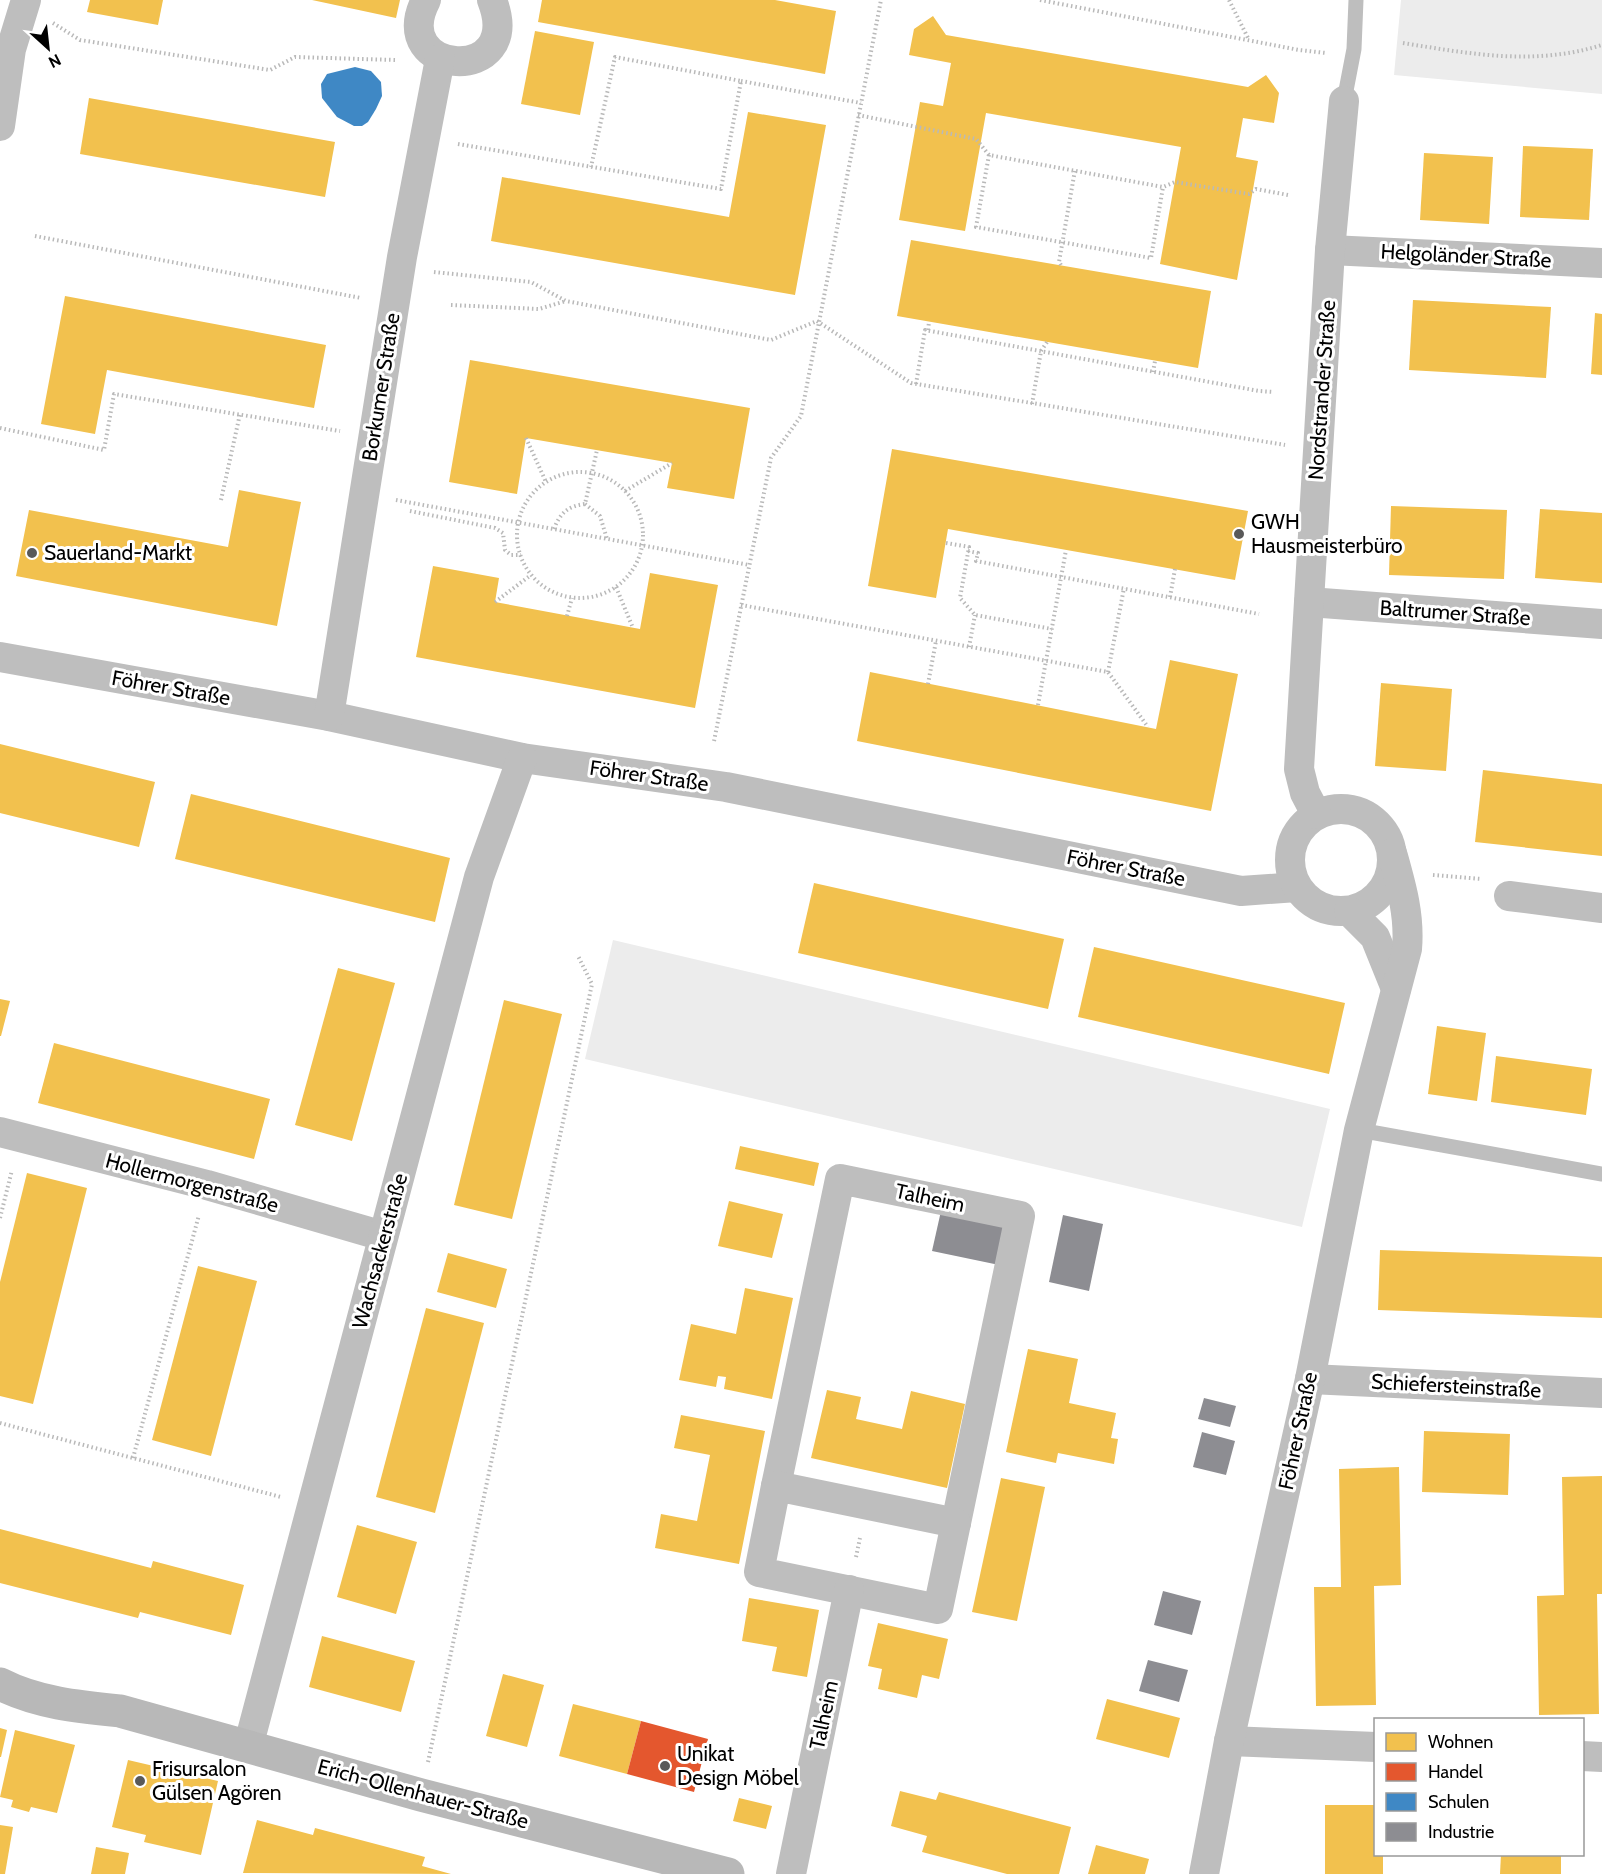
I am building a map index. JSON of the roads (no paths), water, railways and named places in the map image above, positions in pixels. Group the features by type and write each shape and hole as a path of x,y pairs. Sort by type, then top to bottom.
{"street":[{"path":"426,0 417,15 421,41 440,59 461,63 482,56 496,39 499,18 492,0"},
{"path":"0,126 11,49 25,3"},
{"name":"Borkumer Straße","path":"329,716 400,268 440,59"},
{"name":"Nordstrander Straße","path":"1316,814 1305,793 1299,769 1330,250 1344,101"},
{"name":"Helgoländer Straße","path":"1330,250 1602,263"},
{"name":"Baltrumer Straße","path":"1309,602 1602,624"},
{"name":"Föhrer Straße","path":"0,657 329,716 522,758 726,787 1241,891 1297,887"},
{"name":"Wachsackerstraße","path":"248,1747 479,877 522,758"},
{"name":"Föhrer Straße","path":"1204,1874 1229,1741 1310,1379 1359,1130 1407,949 1409,927 1401,886 1387,837 1378,824 1364,814 1348,809 1332,809 1316,814"},
{"path":"1316,814 1303,824 1294,839 1289,855 1290,871 1297,887 1319,907 1334,911 1349,911 1364,906 1387,884 1392,868 1392,853"},
{"path":"1509,896 1602,908"},
{"path":"1349,911 1375,937 1396,989"},
{"name":"Hollermorgenstraße","path":"10,1135 207,1185 383,1236"},
{"name":"Talheim","path":"840,1179 1020,1216 938,1609 759,1572 776,1486 840,1179"},
{"name":"Schiefersteinstraße","path":"1310,1379 1602,1393"},
{"path":"776,1486 956,1523"},
{"name":"Talheim","path":"791,1874 849,1590"},
{"name":"Erich-Ollenhauer-Straße","path":"0,1679 40,1680 79,1692 120,1711"},
{"name":"Erich-Ollenhauer-Straße","path":"0,1684 15,1692 63,1704 120,1711 421,1795 728,1874"},
{"path":"1229,1741 1374,1748"},
{"path":"1584,1756 1602,1757"}],"lane":[{"name":"Nordstrander Straße","path":"1344,101 1354,49 1356,0"},
{"path":"1359,1130 1602,1174"}],"place":[{"name":"GWH Hausmeisterbüro","path":"1239,534"},
{"name":"Sauerland-Markt","path":"32,553"},
{"name":"Unikat Design Möbel","path":"665,1766"},
{"name":"Frisursalon Gülsen Agören","path":"140,1781"}]}
